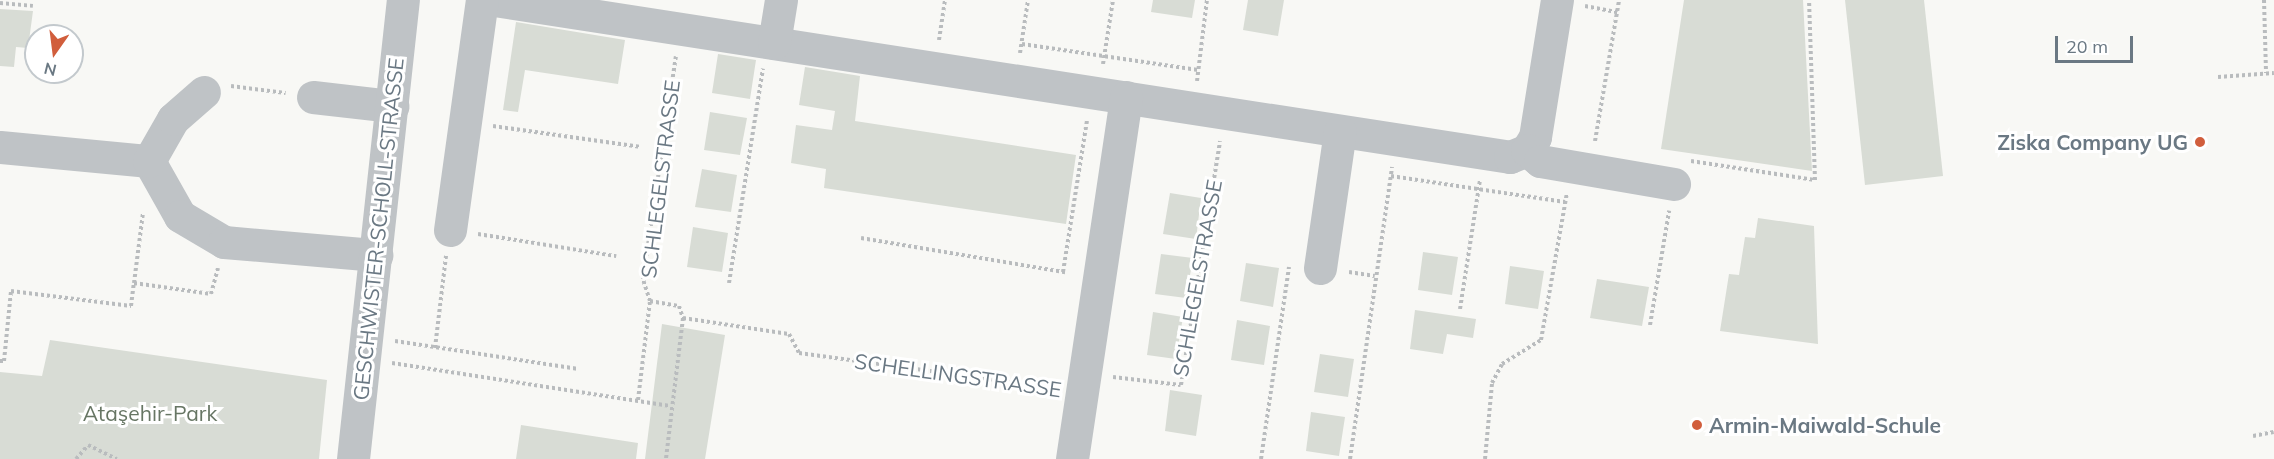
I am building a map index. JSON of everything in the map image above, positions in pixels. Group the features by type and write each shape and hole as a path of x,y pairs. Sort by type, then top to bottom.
{"street":[{"name":"GESCHWISTER-SCHOLL-STRASSE","path":"353,459 403,0"},
{"path":"450,230 482,0"},
{"path":"496,0 1016,80 1104,103 1209,111 1510,157 1527,150 1535,137 1557,0"},
{"path":"771,42 781,0"},
{"path":"149,161 173,119 204,92"},
{"path":"313,97 392,106"},
{"name":"SCHELLINGSTRASSE","path":"1072,459 1098,278 1104,103"},
{"path":"1320,268 1340,131"},
{"path":"0,147 149,161"},
{"path":"1527,150 1540,160 1582,155 1680,172"},
{"path":"149,161 180,216 224,242 376,255"}],"path":[{"path":"934,67 945,0"},
{"path":"1016,80 1028,0"},
{"path":"1063,272 1104,103 1104,56 1113,0"},
{"name":"SCHLEGELSTRASSE","path":"1083,383 1181,385 1209,111 1198,70 1207,0"},
{"path":"1485,459 1492,383 1502,364 1541,340 1565,202 1582,155 1619,0"},
{"path":"1650,325 1680,172 1815,180 1809,0"},
{"path":"2264,0 2266,73"},
{"path":"0,3 33,6"},
{"name":"SCHLEGELSTRASSE","path":"638,400 650,301 643,279 680,28"},
{"path":"729,283 771,42"},
{"path":"1022,44 1198,70"},
{"path":"2218,77 2274,73"},
{"path":"204,92 224,85 313,97"},
{"path":"466,122 640,147"},
{"path":"1350,459 1396,140"},
{"path":"1582,155 1605,147"},
{"path":"1460,309 1484,154"},
{"path":"1391,176 1565,202"},
{"path":"0,361 4,362 11,291 131,306 144,206"},
{"path":"435,348 450,230 616,256"},
{"path":"861,238 1098,278"},
{"path":"134,283 211,294 224,242"},
{"path":"1261,459 1290,262 1375,276"},
{"path":"650,301 679,306 683,318 669,406 666,459"},
{"name":"SCHELLINGSTRASSE","path":"683,318 789,334 799,353 1083,383"},
{"path":"366,348 435,348 577,369"},
{"path":"366,348 669,406"},
{"path":"2253,436 2274,432"},
{"path":"76,459 88,445 117,459"}],"green space":[{"path":"1153,0 1195,0 1192,18 1151,12"},
{"path":"1248,0 1284,0 1278,36 1243,30"},
{"path":"1684,0 1803,0 1812,171 1661,149"},
{"path":"1845,0 1924,0 1943,176 1865,185"},
{"path":"0,9 33,11 31,24 24,24 24,48 16,47 14,67 0,66"},
{"path":"516,22 625,40 618,84 525,70 518,112 503,110"},
{"path":"718,54 756,60 750,99 712,93"},
{"path":"805,67 860,76 855,121 1076,155 1066,224 824,188 826,169 791,163 796,125 832,130 835,111 799,105"},
{"path":"710,112 747,118 740,155 704,150"},
{"path":"702,169 737,175 731,212 695,207"},
{"path":"1170,193 1201,198 1196,239 1163,234"},
{"path":"1758,218 1814,226 1818,344 1720,331 1729,274 1739,275 1745,237 1755,238"},
{"path":"693,227 728,233 722,272 687,267"},
{"path":"1423,252 1458,257 1452,295 1418,290"},
{"path":"1161,254 1193,258 1186,298 1155,294"},
{"path":"1246,263 1279,268 1273,307 1240,301"},
{"path":"1510,266 1544,271 1538,309 1505,304"},
{"path":"1597,279 1649,287 1642,326 1590,318"},
{"path":"1415,310 1476,319 1473,338 1447,334 1443,354 1410,349"},
{"path":"1153,312 1183,317 1176,359 1147,355"},
{"path":"1237,320 1270,326 1264,365 1231,360"},
{"path":"662,324 725,335 705,459 645,459"},
{"name":"Ataşehir-Park","path":"50,340 327,380 319,459 0,459 0,372 42,376"},
{"path":"1320,354 1354,359 1348,397 1314,392"},
{"path":"1170,390 1202,395 1196,436 1165,431"},
{"path":"1311,412 1345,417 1339,456 1306,451"},
{"path":"521,425 638,443 636,459 516,459"}],"place":[{"name":"Ziska Company UG","path":"2200,142"},
{"name":"Armin-Maiwald-Schule","path":"1697,425"}]}
